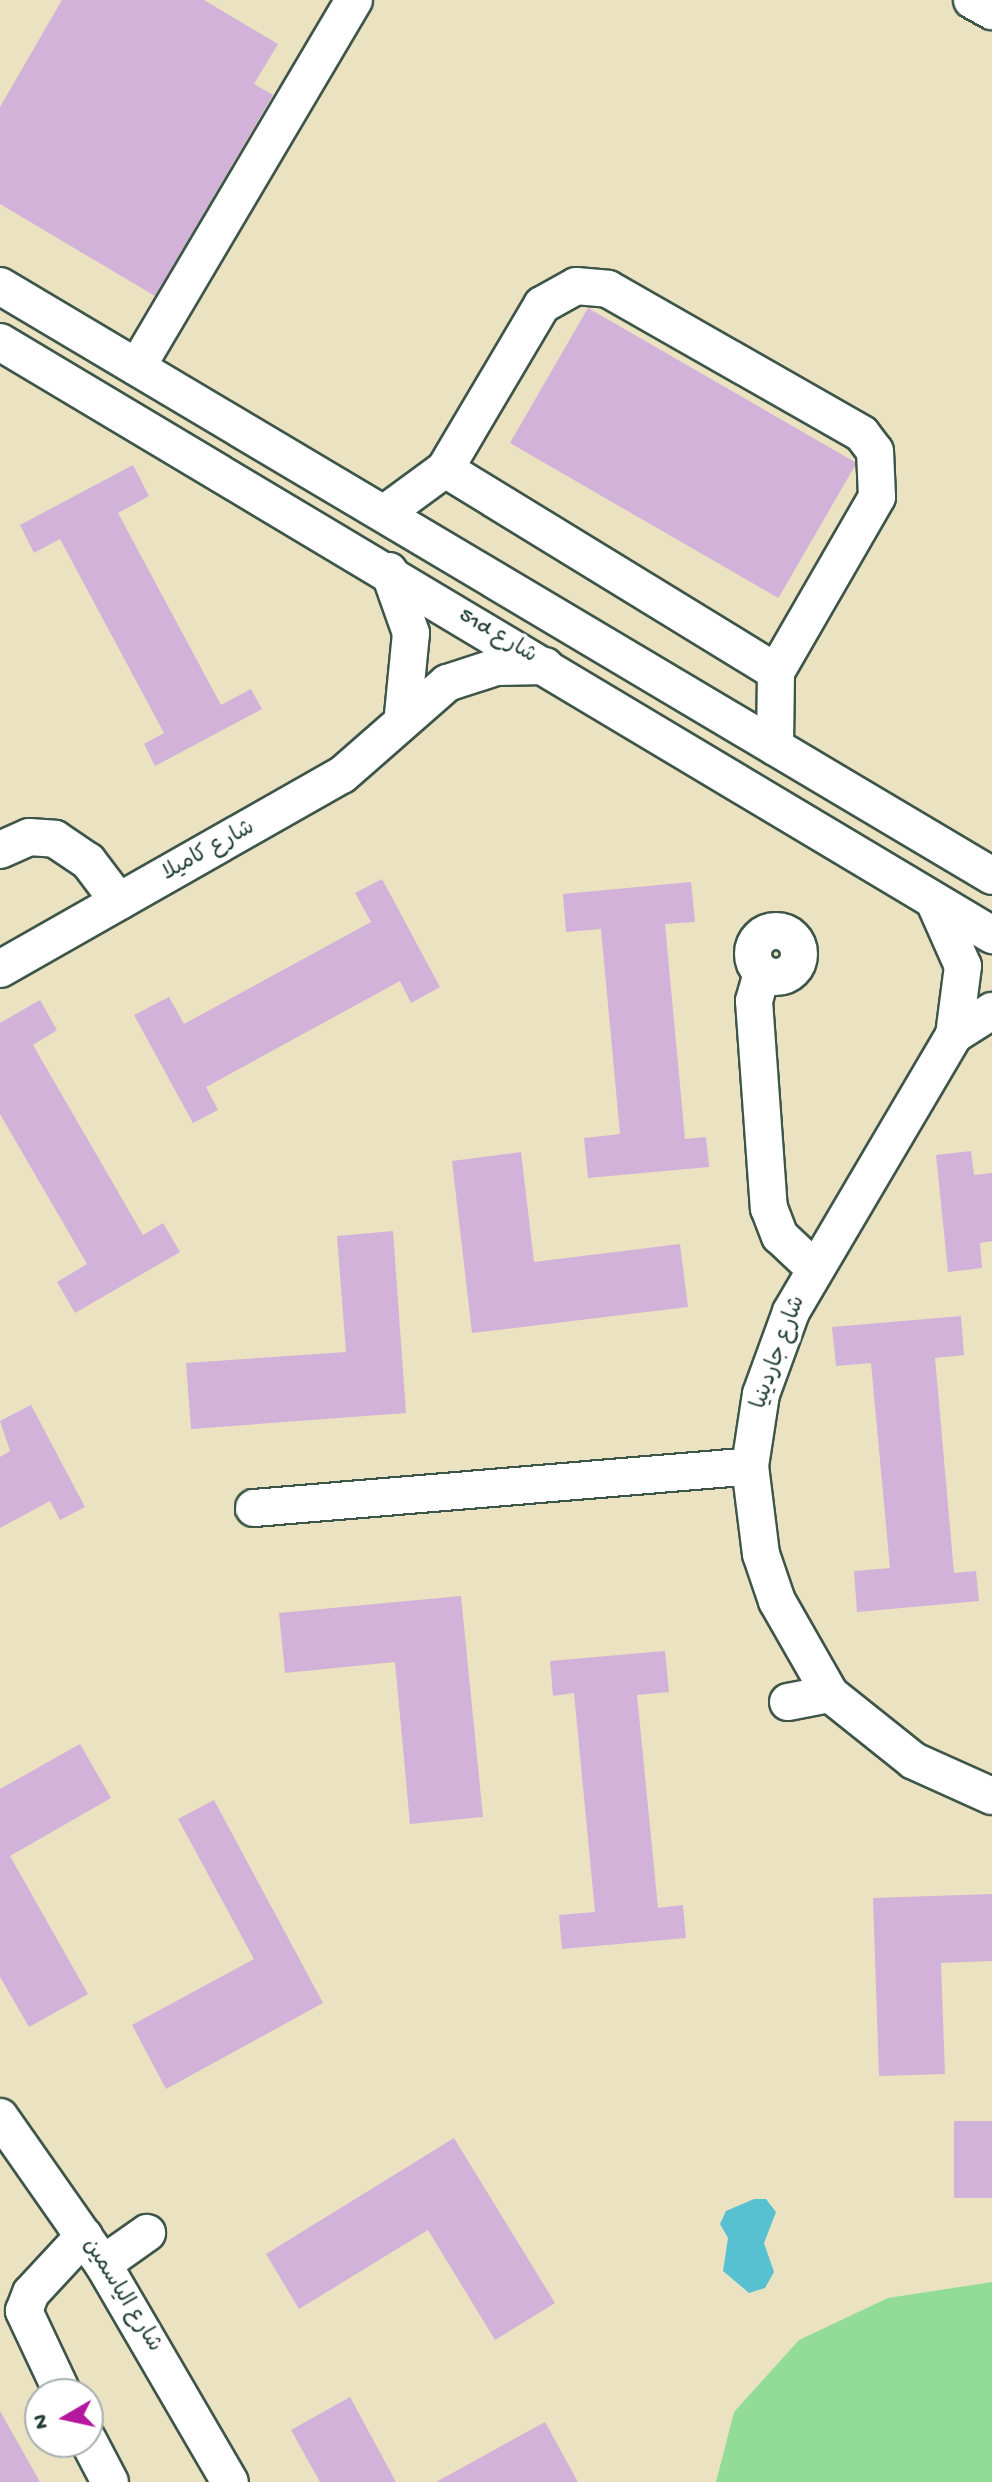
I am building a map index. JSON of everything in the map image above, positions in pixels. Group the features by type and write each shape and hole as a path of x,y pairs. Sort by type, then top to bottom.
{"street":[{"path":"137,367 354,0"},
{"path":"972,0 992,11"},
{"path":"0,286 775,747 975,858 992,876"},
{"path":"385,513 445,469 542,305 576,286 608,289 862,434 875,451 877,497 776,672 775,747"},
{"name":"51d شارع","path":"0,342 389,571 992,935"},
{"path":"445,469 776,672"},
{"path":"389,571 411,633 403,715"},
{"name":"شارع كاميلا","path":"0,969 342,775 403,715 472,673 545,666"},
{"path":"0,850 29,837 55,839 88,861 119,902"},
{"name":"شارع جاردينيا","path":"934,901 963,966 954,1035 814,1268 761,1394 750,1466 761,1554 777,1601 830,1694 914,1761 992,1796"},
{"path":"762,973 754,1001 769,1208 780,1236 814,1268"},
{"name":"شارع جاردينيا","path":"954,1035 992,1011"},
{"path":"254,1508 750,1466"},
{"path":"788,1702 830,1694"},
{"name":"شارع الياسمين","path":"0,2117 93,2250 230,2482"},
{"path":"55,2378 24,2311 31,2293 93,2250 147,2233"},
{"path":"97,2458 110,2482"}],"green space":[{"path":"992,2282 992,2482 716,2482 734,2412 799,2340 888,2298"}],"water":[{"path":"754,2199 766,2199 776,2212 764,2243 774,2272 765,2288 749,2293 723,2271 728,2238 720,2224 726,2211"}],"building":[{"path":"62,0 204,0 278,44 254,84 273,95 155,296 0,204 0,107"},
{"path":"588,308 856,463 778,598 510,443"},
{"path":"133,465 149,496 118,513 221,705 251,689 262,709 155,766 144,744 164,733 60,539 34,553 20,525"},
{"path":"382,879 440,987 411,1003 400,981 206,1087 218,1110 193,1123 134,1015 169,997 184,1024 371,922 355,893"},
{"path":"691,882 695,922 665,924 685,1139 706,1137 709,1167 588,1178 584,1138 620,1134 601,929 566,932 563,894"},
{"path":"40,1000 57,1030 33,1045 143,1235 163,1223 180,1252 75,1313 57,1282 87,1264 0,1114 0,1023"},
{"path":"971,1151 974,1175 992,1173 992,1241 980,1243 982,1268 948,1272 936,1155"},
{"path":"521,1152 534,1262 680,1244 688,1307 472,1333 452,1161"},
{"path":"393,1231 406,1413 191,1429 186,1363 346,1352 337,1236"},
{"path":"961,1316 964,1355 935,1358 954,1573 976,1571 979,1601 857,1612 854,1571 890,1568 871,1363 836,1366 832,1327"},
{"path":"31,1405 85,1507 60,1520 50,1501 0,1528 0,1457 10,1451 0,1421"},
{"path":"461,1596 483,1817 410,1824 395,1662 285,1673 279,1613"},
{"path":"665,1651 669,1692 637,1695 658,1908 683,1905 686,1938 562,1949 559,1915 595,1912 574,1693 553,1696 550,1661"},
{"path":"80,1744 111,1798 10,1856 88,1994 29,2027 0,1977 0,1789"},
{"path":"214,1800 323,2003 166,2089 132,2025 254,1959 178,1819"},
{"path":"992,1894 992,1961 941,1963 945,2074 879,2076 873,1898"},
{"path":"954,2121 992,2121 992,2198 954,2198"},
{"path":"454,2138 555,2303 495,2340 428,2230 299,2309 266,2254"},
{"path":"350,2397 396,2482 320,2482 291,2430"},
{"path":"0,2411 40,2482 0,2482"},
{"path":"545,2422 578,2482 436,2482"}]}
